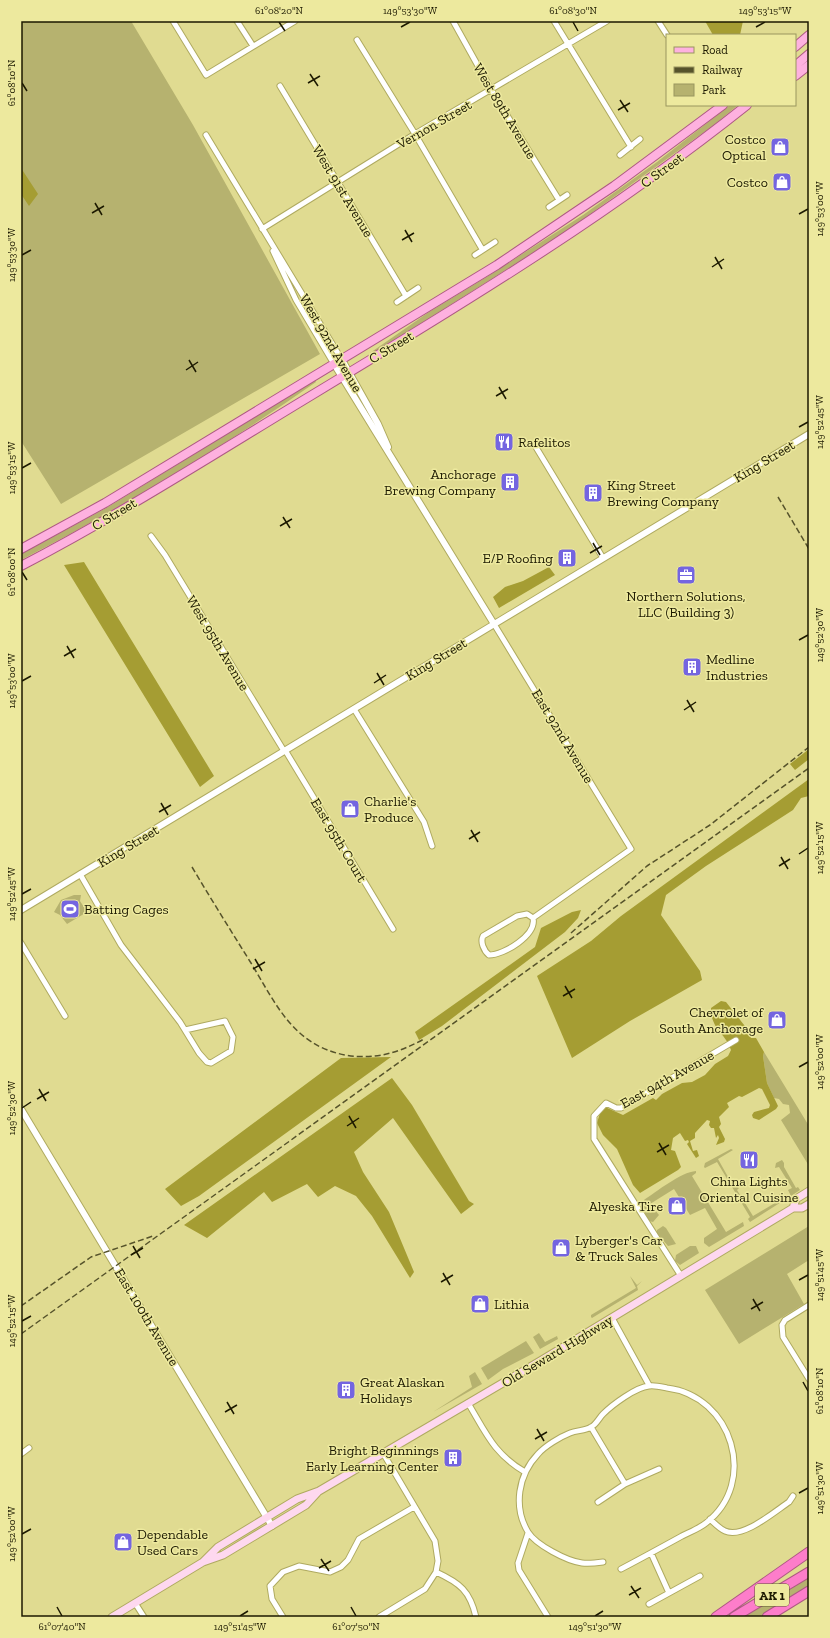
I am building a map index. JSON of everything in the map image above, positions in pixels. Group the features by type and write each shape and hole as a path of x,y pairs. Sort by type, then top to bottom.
{"highway":[{"path":"716,1617 809,1552"},
{"name":"AK 1","path":"734,1617 809,1572"},
{"name":"AK 1","path":"767,1617 809,1592"}],"main road":[{"path":"796,46 809,35"},
{"path":"796,65 809,54"},
{"path":"796,75 809,64"},
{"name":"C Street","path":"21,549 105,503 342,360 546,233 627,177 722,106"},
{"name":"C Street","path":"21,566 116,514 515,272 647,182 746,106"},
{"path":"731,118 751,106"},
{"name":"Old Seward Highway","path":"793,1208 796,1199 809,1191"},
{"name":"Old Seward Highway","path":"203,1562 218,1546 297,1499 319,1491 612,1318 793,1208 802,1208 809,1204"},
{"name":"Old Seward Highway","path":"112,1617 203,1562 223,1555 272,1526 306,1505 319,1491"}],"street":[{"path":"173,21 206,75 295,21"},
{"path":"238,21 253,46"},
{"name":"West 89th Avenue","path":"453,21 492,91 559,200"},
{"path":"554,21 631,147"},
{"name":"Vernon Street","path":"262,229 415,134 492,91 607,21"},
{"path":"658,21 666,34"},
{"path":"357,40 415,134 482,250"},
{"name":"West 91st Avenue","path":"280,86 406,296"},
{"name":"West 92nd Avenue","path":"206,135 342,360 378,424 394,461"},
{"path":"620,155 640,139"},
{"path":"549,207 567,195"},
{"name":"West 92nd Avenue","path":"262,229 296,300 494,624"},
{"path":"475,255 495,242"},
{"path":"397,302 418,288"},
{"name":"King Street","path":"21,910 809,434"},
{"path":"534,444 603,558"},
{"name":"West 95th Avenue","path":"151,536 285,751"},
{"name":"East 92nd Avenue","path":"494,624 631,848 533,918"},
{"path":"354,708 424,822 432,846"},
{"name":"East 95th Court","path":"285,751 393,929"},
{"path":"80,874 121,945 185,1030 199,1053 207,1062 212,1063 231,1051 233,1037 225,1021 185,1030"},
{"path":"527,914 533,918 534,927 528,935 498,954 489,955 485,952 482,942 483,936 517,916 527,914"},
{"path":"21,943 65,1016"},
{"name":"East 94th Avenue","path":"680,1276 594,1139 594,1116 606,1103 616,1108 621,1108 736,1040"},
{"name":"East 100th Avenue","path":"21,1109 272,1526"},
{"path":"809,1305 790,1316 782,1325 783,1337 809,1379"},
{"path":"612,1318 649,1386"},
{"path":"603,1562 581,1563 567,1559 534,1539 528,1533 519,1511 518,1494 525,1472 538,1454 551,1444 570,1433 591,1427 615,1403 649,1386 673,1389 694,1396 721,1420 729,1435 734,1452 735,1467 731,1489 721,1507 706,1523 621,1569"},
{"path":"468,1403 498,1453 511,1464 525,1472"},
{"path":"591,1427 625,1484"},
{"path":"21,1454 29,1448"},
{"path":"379,1617 425,1589 436,1572 438,1561 435,1541 383,1453"},
{"path":"598,1502 625,1484 659,1469"},
{"path":"710,1519 724,1531 733,1533 743,1531 789,1502 793,1496"},
{"path":"283,1617 272,1599 270,1586 283,1572 299,1566 330,1572 341,1567 348,1560 358,1539 414,1506"},
{"path":"528,1533 518,1563 519,1570 548,1617"},
{"path":"651,1553 668,1593"},
{"path":"436,1572 457,1582 464,1589 474,1605 476,1617"},
{"path":"649,1604 700,1576"},
{"path":"135,1603 144,1617"}],"green space":[{"path":"21,21 131,21 193,125 320,354 61,504 21,441"},
{"path":"729,106 737,106 714,125 561,235 371,355 370,353 429,312 583,215 657,162"},
{"path":"315,380 316,382 281,406 172,476 21,560 21,554 108,507"},
{"name":"Batting Cages","path":"74,895 81,895 80,901 87,912 67,924 60,915 54,912 61,900"},
{"path":"764,1052 809,1126 809,1166 781,1120 790,1113 789,1105 783,1104 779,1099 774,1098 767,1083 763,1056"},
{"path":"731,1149 733,1150 718,1159 732,1184 739,1188 737,1190 753,1216 780,1200 777,1196 782,1193 786,1199 750,1222 748,1219 750,1217 717,1162 705,1168 704,1167 705,1163"},
{"path":"782,1160 784,1167 796,1188 798,1187 800,1190 791,1196 788,1190 792,1188 779,1167 775,1168 776,1163"},
{"path":"696,1171 696,1173 692,1176 726,1232 743,1222 744,1226 709,1247 704,1243 704,1238 717,1229 705,1208 690,1215 674,1189 650,1204 659,1215 653,1222 649,1221 642,1208 644,1200 683,1175"},
{"path":"663,1226 666,1228 676,1244 668,1246 657,1233 657,1230"},
{"path":"809,1226 809,1260 787,1274 804,1304 739,1344 705,1290"},
{"path":"690,1246 696,1246 699,1253 680,1265 675,1261 676,1255"},
{"path":"630,1276 637,1285 642,1281 637,1286 638,1290 592,1318 591,1315 636,1288"},
{"path":"539,1333 545,1342 557,1336 558,1339 540,1349 533,1337"},
{"path":"526,1341 534,1353 503,1369 488,1380 481,1368"},
{"path":"475,1372 482,1384 433,1412 472,1387 469,1376"},
{"path":"809,1577 809,1587 759,1617 744,1617"}],"shaded area":[{"path":"705,21 743,21 740,34 712,34"},
{"path":"21,168 38,194 29,206 21,194"},
{"path":"84,562 214,776 200,787 64,565"},
{"path":"549,567 555,575 499,608 493,597 505,587 523,581"},
{"path":"809,749 809,759 795,770 790,764"},
{"path":"809,779 809,796 801,798 793,810 706,866 666,895 661,915 700,971 702,980 630,1021 572,1058 537,976 591,941 621,916"},
{"path":"581,910 578,918 565,932 442,1026 419,1040 415,1032 535,947 541,928 572,912"},
{"path":"721,1001 726,1002 748,1030 751,1038 756,1038 764,1052 763,1056 767,1083 778,1106 776,1109 759,1120 753,1118 752,1115 754,1112 769,1108 770,1105 762,1089 759,1088 742,1097 739,1096 727,1103 729,1107 719,1117 721,1124 719,1127 725,1139 724,1142 716,1145 719,1138 718,1135 716,1138 714,1128 711,1128 709,1125 710,1121 707,1120 695,1133 695,1138 690,1141 693,1151 697,1150 699,1156 696,1158 687,1144 689,1142 688,1140 685,1141 680,1133 673,1138 671,1150 675,1151 681,1167 640,1193 633,1185 617,1149 603,1135 597,1123 600,1113 605,1107 623,1115 653,1098 656,1100 662,1094 682,1083 692,1082 705,1075 715,1064 728,1056 731,1050 713,1021 711,1008"},
{"path":"391,1057 199,1196 181,1206 165,1189 341,1058"},
{"path":"392,1078 412,1105 469,1201 474,1204 461,1214 393,1118 354,1152 363,1172 389,1212 414,1272 410,1278 372,1216 356,1196 335,1186 318,1197 307,1184 272,1202 264,1192 207,1238 184,1225"}],"railway":[{"path":"778,497 809,549"},
{"path":"571,933 647,866 710,825 809,747"},
{"path":"21,1334 809,768"},
{"path":"192,867 278,1007 288,1021 312,1042 327,1050 345,1055 366,1057 395,1052 424,1039"},
{"path":"21,1306 91,1257 153,1236"}],"place":[{"name":"Costco Optical","path":"780,147"},
{"name":"Costco","path":"782,182"},
{"name":"Rafelitos","path":"504,442"},
{"name":"Anchorage Brewing Company","path":"510,482"},
{"name":"King Street Brewing Company","path":"593,493"},
{"name":"E/P Roofing","path":"567,558"},
{"name":"Northern Solutions, LLC (Building 3)","path":"686,575"},
{"name":"Medline Industries","path":"692,667"},
{"name":"Charlie's Produce","path":"350,809"},
{"name":"Batting Cages","path":"70,909"},
{"name":"Chevrolet of South Anchorage","path":"777,1020"},
{"name":"China Lights Oriental Cuisine","path":"749,1160"},
{"name":"Alyeska Tire","path":"677,1206"},
{"name":"Lyberger's Car & Truck Sales","path":"561,1248"},
{"name":"Lithia","path":"480,1304"},
{"name":"Great Alaskan Holidays","path":"346,1390"},
{"name":"Bright Beginnings Early Learning Center","path":"453,1458"},
{"name":"Dependable Used Cars","path":"123,1542"}]}
